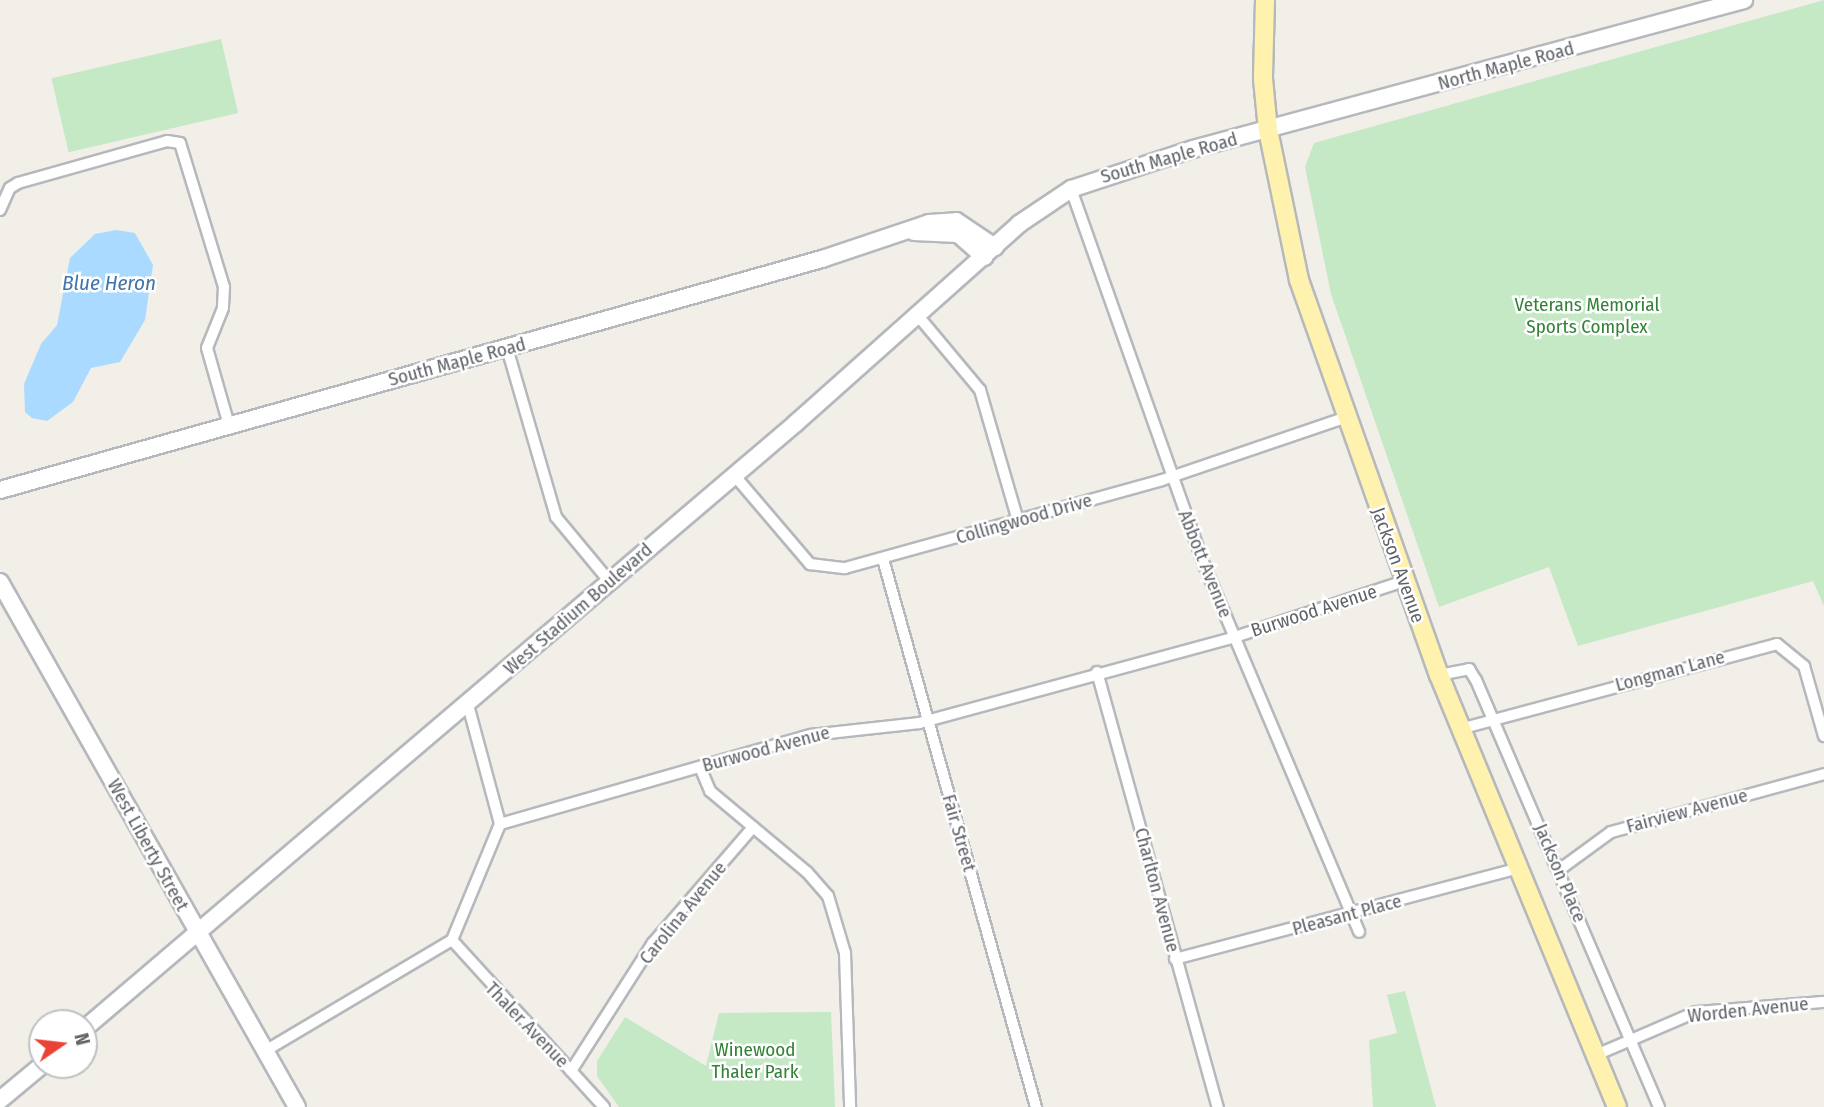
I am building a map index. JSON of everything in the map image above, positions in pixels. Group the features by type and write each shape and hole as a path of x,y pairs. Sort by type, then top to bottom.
{"main road":[{"name":"Jackson Avenue","path":"1265,0 1263,79 1268,130 1299,280 1344,418 1439,675 1617,1107"},
{"name":"North Maple Road","path":"1268,130 1744,0"},
{"name":"South Maple Road","path":"1071,189 1104,175 1268,130"},
{"name":"West Stadium Boulevard","path":"98,1017 735,476 919,317 989,252 1071,189"},
{"name":"South Maple Road","path":"0,489 914,232 929,223 956,221 989,252"},
{"name":"West Liberty Street","path":"0,582 297,1107"},
{"path":"0,1100 28,1077"}],"street":[{"path":"0,210 10,188 18,183 167,141 180,143 224,287 223,308 208,348 229,425"},
{"name":"Abbott Avenue","path":"1071,189 1171,477 1235,637 1354,914 1359,932"},
{"path":"919,317 980,390 1018,521"},
{"path":"507,348 556,517 610,582"},
{"name":"Collingwood Drive","path":"735,476 810,564 845,568 1171,477 1344,418"},
{"name":"Fair Street","path":"883,559 1036,1107"},
{"name":"Burwood Avenue","path":"500,824 810,734 891,729 929,720 1097,672 1235,637 1404,581"},
{"name":"Longman Lane","path":"1460,729 1777,644 1804,666 1824,736"},
{"name":"Jackson Place","path":"1439,675 1469,669 1559,870 1659,1107"},
{"name":"Charlton Avenue","path":"1097,672 1218,1107"},
{"path":"265,1051 452,940 500,824 468,705"},
{"path":"700,767 710,790 807,872 828,896 839,923 849,998 850,1107"},
{"name":"Fairview Avenue","path":"1559,870 1611,832 1824,774"},
{"name":"Carolina Avenue","path":"571,1071 653,943 753,827"},
{"name":"Pleasant Place","path":"1175,959 1354,914 1519,868"},
{"name":"Thaler Avenue","path":"452,940 604,1107"},
{"name":"Worden Avenue","path":"1596,1055 1628,1038 1696,1012 1824,1002"}],"green space":[{"name":"Veterans Memorial Sports Complex","path":"1824,0 1824,606 1813,581 1578,646 1549,567 1439,607 1331,294 1305,167 1314,143"},
{"path":"221,39 238,113 69,152 51,78"},
{"path":"1405,991 1436,1107 1373,1107 1369,1040 1397,1033 1387,995"},
{"name":"Winewood Thaler Park","path":"831,1012 835,1107 619,1107 597,1076 597,1061 625,1017 706,1066 719,1013"}],"water":[{"name":"Blue Heron","path":"116,230 135,233 153,265 145,320 120,362 91,368 73,402 47,421 32,418 25,412 24,384 41,344 57,325 70,258 95,234"}]}
